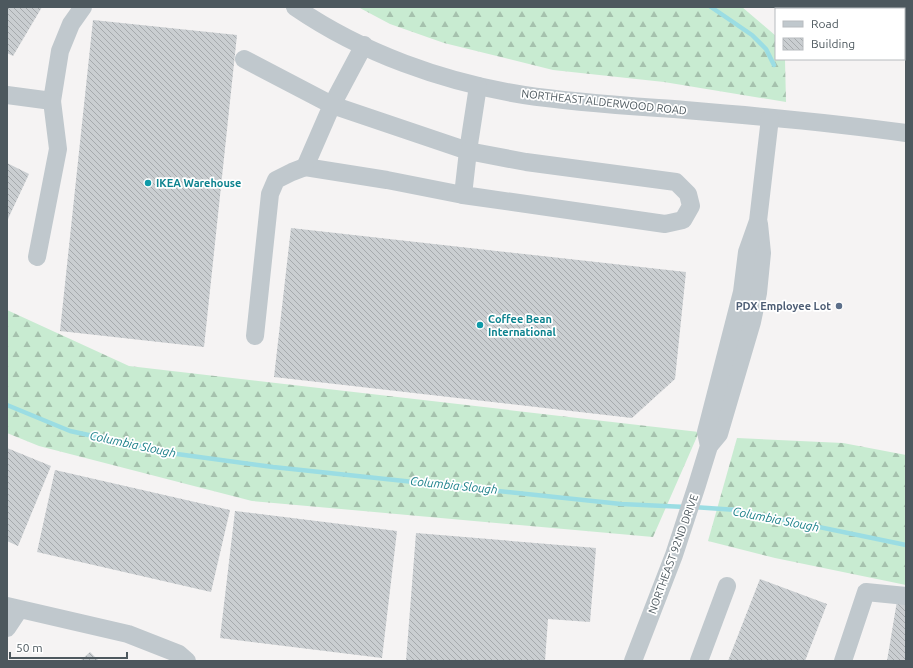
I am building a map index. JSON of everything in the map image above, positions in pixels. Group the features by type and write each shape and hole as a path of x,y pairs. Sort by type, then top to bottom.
{"street":[{"path":"37,257 58,149 52,101 60,51 71,24 83,7"},
{"name":"NORTHEAST ALDERWOOD ROAD","path":"294,7 332,30 399,61 478,86 551,99 823,122 906,133"},
{"path":"306,167 332,105 364,45"},
{"path":"244,59 332,105 468,151 526,162 676,182 688,194 691,206 683,220 665,224 463,195 387,180 306,167 276,180 270,194 255,336"},
{"path":"463,195 478,86"},
{"path":"7,95 52,101"},
{"name":"NORTHEAST 92ND DRIVE","path":"633,661 674,555 707,454 706,432 742,292 747,252 758,221 770,118"},
{"path":"699,661 727,586"},
{"path":"843,661 866,592 906,596"},
{"path":"7,628 13,608 128,634 179,654 187,661"}],"green space":[{"path":"358,7 742,7 775,35 775,60 785,60 786,102 664,82 553,70 444,43 390,24"},
{"path":"7,310 129,366 699,432 653,537 252,501 39,446 7,433"},
{"path":"737,438 843,443 906,455 906,585 775,558 708,541"}],"building":[{"path":"7,7 42,7 13,56 7,53"},
{"name":"IKEA Warehouse","path":"93,20 237,35 204,347 60,331"},
{"path":"7,163 29,174 7,221"},
{"name":"Coffee Bean International","path":"291,228 686,272 675,379 632,418 274,377"},
{"path":"7,448 51,466 18,546 7,541"},
{"path":"55,470 230,510 211,592 37,552"},
{"path":"235,511 397,531 382,658 220,638"},
{"path":"416,533 596,548 590,622 548,619 545,661 406,661"},
{"path":"760,579 827,604 805,661 728,661"},
{"path":"897,601 906,602 906,661 887,661"},
{"path":"90,652 99,661 80,661"}],"waterway":[{"path":"711,7 752,35 766,49 774,65"},
{"name":"Columbia Slough","path":"7,405 70,431 177,454 273,467 621,504 686,507"},
{"name":"Columbia Slough","path":"693,507 737,510 906,545"}],"place":[{"name":"IKEA Warehouse","path":"148,183"},
{"name":"PDX Employee Lot","path":"839,306"},
{"name":"Coffee Bean International","path":"480,325"}]}
